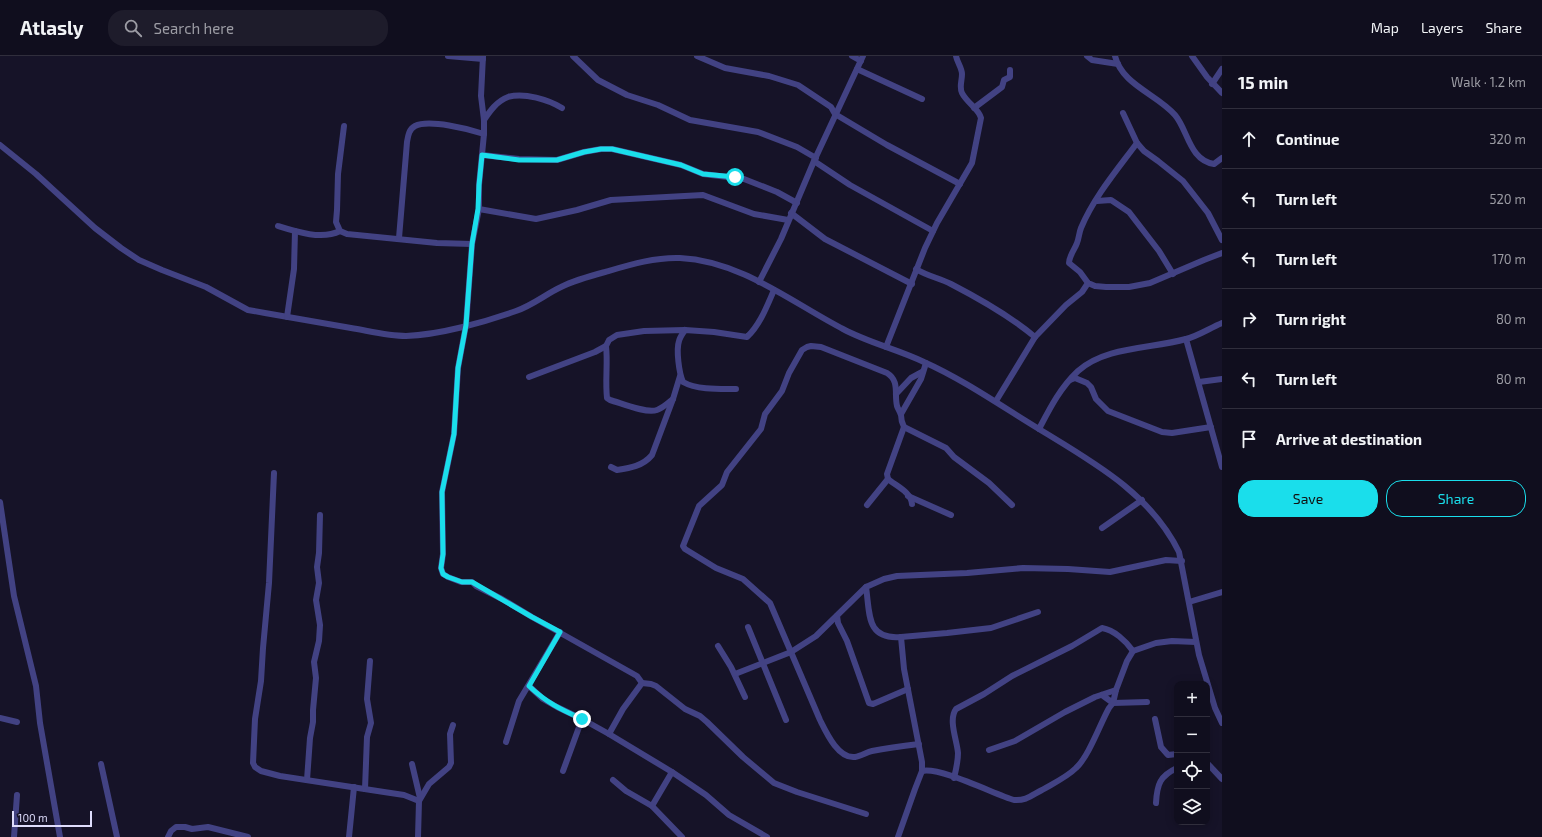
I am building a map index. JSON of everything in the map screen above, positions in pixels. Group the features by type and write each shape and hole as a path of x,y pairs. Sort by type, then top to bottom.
{"street":[{"path":"448,56 483,57 481,96 484,134 478,209 472,244 466,325 458,368 454,434 442,492 443,554 441,568 443,574 448,577 462,582 472,582 632,672 640,678 642,683"},
{"path":"573,56 598,80 627,95 658,105 690,120 758,132 797,147 850,185 933,231"},
{"path":"696,56 725,68 769,76 798,85 831,107 835,114 960,184"},
{"path":"759,282 781,239 835,114 862,58 852,56"},
{"path":"886,347 912,284 916,269 933,231 972,163 975,153 981,118 978,111 963,94 961,88 962,74 956,56"},
{"path":"1087,56 1092,60 1118,64"},
{"path":"1115,56 1126,77 1167,107 1177,117 1191,146 1201,158 1214,164 1222,158"},
{"path":"1192,56 1212,84 1222,93"},
{"path":"857,69 922,99"},
{"path":"1212,84 1222,69"},
{"path":"974,108 1002,87 1004,80 1010,77 1010,70"},
{"path":"484,120 490,110 508,97 532,97 553,102 562,108"},
{"path":"1123,113 1137,144 1183,181 1208,213 1222,240"},
{"path":"399,238 407,142 411,129 415,126 423,124 469,129 484,134"},
{"path":"344,126 338,174 336,210 336,222 340,231 347,234 437,243 472,244"},
{"path":"1137,144 1111,178 1080,230 1077,244 1069,260 1071,266 1080,272 1088,283 1095,286 1129,287 1150,283 1222,254"},
{"path":"0,145 36,174 95,228 139,260 206,287 248,310 390,335 405,336 444,331 518,310 564,286 588,277 632,264 655,260 679,258 720,264 759,282 844,330 905,353 996,402 1113,476 1142,500 1173,540 1182,561 1196,642 1208,688 1222,723"},
{"path":"482,155 519,160 557,160 584,152 612,149 681,165 703,174 744,178 777,192 797,203"},
{"path":"478,209 536,219 577,210 611,200 703,195 754,214 788,220"},
{"path":"1097,201 1108,199 1111,200 1129,212 1159,251 1173,274"},
{"path":"791,213 825,239 912,284"},
{"path":"278,226 295,231 315,234 333,234 340,231"},
{"path":"287,317 294,268 295,231"},
{"path":"916,269 948,283 1003,313 1035,337"},
{"path":"996,402 1035,337 1066,305 1082,292 1088,283"},
{"path":"673,399 659,410 647,411 607,398 606,346 609,340 617,335 644,331 685,330 714,332 747,337 763,314 774,290"},
{"path":"1039,429 1053,404 1069,381 1079,370 1091,362 1110,354 1186,339 1222,323"},
{"path":"611,466 617,470 636,466 648,460 652,455 680,376 678,342 685,330"},
{"path":"1186,339 1222,467"},
{"path":"529,377 595,352 606,346"},
{"path":"901,414 897,406 895,382 887,373 821,347 807,347 802,350 789,373 782,391 765,414 758,433 727,472 722,485 699,506 683,546 685,549 716,568 743,578 770,603 830,738 844,754 854,757 869,752 919,744"},
{"path":"926,363 921,379 901,414 900,419 904,427 946,448 954,457 989,483 1012,505"},
{"path":"896,394 911,378 922,372"},
{"path":"680,376 683,382 688,384 721,389 736,389"},
{"path":"1069,381 1075,378 1087,383 1091,387 1096,399 1108,411 1162,432 1172,433 1210,427"},
{"path":"1199,382 1222,379"},
{"path":"867,505 888,479 887,474 904,427"},
{"path":"274,472 270,583 261,681 255,719 253,763 255,767 261,771 280,776 404,795 420,799"},
{"path":"888,479 911,498 912,504"},
{"path":"908,496 951,515"},
{"path":"1102,528 1142,500"},
{"path":"0,502 14,596 36,686 40,723 60,837"},
{"path":"307,780 310,738 314,722 313,710 316,678 314,662 319,641 320,625 316,600 319,583 318,567 320,515"},
{"path":"735,674 791,652 820,633 866,587 884,579 897,576 967,573 1023,568 1110,572 1166,560 1182,561"},
{"path":"866,587 869,609 874,628 882,636 892,638 986,629 1038,612"},
{"path":"1189,602 1222,592"},
{"path":"837,616 838,623 847,641 869,703 872,704 908,688"},
{"path":"748,627 786,720"},
{"path":"954,778 958,753 952,721 953,714 956,710 1018,673 1072,646 1102,628 1107,629 1120,637 1134,651"},
{"path":"506,742 519,701 560,632"},
{"path":"898,837 922,771 919,744 904,669 901,637"},
{"path":"922,771 929,770 1014,800 1029,798 1065,777 1077,768 1089,749 1108,708 1113,702 1127,661 1134,651 1156,643 1172,641 1196,642"},
{"path":"718,646 735,674 745,697"},
{"path":"365,789 366,737 371,723 367,698 370,661"},
{"path":"608,734 642,683"},
{"path":"642,683 656,686 685,709 700,716 774,783 866,814"},
{"path":"529,686 543,699 582,719 672,772 706,795 729,815 767,837"},
{"path":"989,750 1015,741 1065,712 1095,697 1116,690"},
{"path":"1102,695 1113,702 1147,702"},
{"path":"0,718 17,722"},
{"path":"562,771 582,719"},
{"path":"1155,719 1161,747 1168,755 1174,754"},
{"path":"420,799 429,784 449,767 451,763 450,734 453,725"},
{"path":"101,764 117,837"},
{"path":"412,764 420,799 418,837"},
{"path":"1210,766 1222,779"},
{"path":"1156,802 1158,786 1161,780 1167,773 1174,770"},
{"path":"652,806 672,772"},
{"path":"613,780 626,791 652,806 682,837"},
{"path":"349,837 354,787"},
{"path":"14,837 18,795"},
{"path":"168,837 171,831 176,827 192,829 208,827 248,837"}],"route":[{"path":"582,719 543,699 529,686 560,632 476,586 472,582 462,582 448,577 443,574 441,568 443,554 442,492 454,434 458,368 466,325 471,276 472,244 478,209 482,155 519,160 557,160 584,152 612,149 681,165 703,174 735,177"}]}
